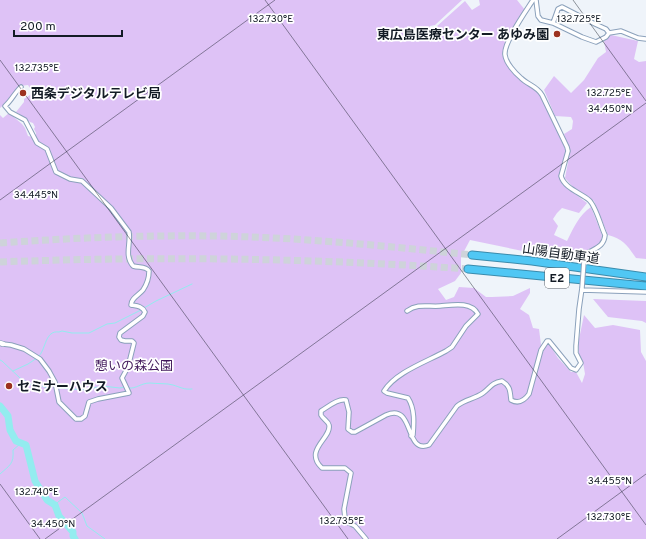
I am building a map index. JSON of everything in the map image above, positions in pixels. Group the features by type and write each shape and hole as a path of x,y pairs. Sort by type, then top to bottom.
{"highway":[{"name":"山陽自動車道","path":"472,255 539,262 646,277"},
{"name":"山陽自動車道","path":"468,269 646,286"}],"street":[{"path":"366,539 356,526 349,523 345,518 344,509 351,473 345,468 322,468 317,460 316,451 318,446 329,430 328,423 321,415 321,411 337,401 342,399 346,400 349,412 348,429 352,432 355,432 386,415 398,413 403,416 411,436 420,447 424,447 429,445 463,400 485,392 494,382 502,381 507,384 511,400 514,402 520,402 526,399 529,394 541,350 547,341 549,341 571,368 576,370 581,363 576,353 576,346 584,261 586,254 602,245 605,241 605,235 592,203 566,184 562,179 561,176 568,151 542,95 539,90 518,75 506,59 506,46 515,28 533,0"},
{"path":"536,0 538,16 541,20 553,23 596,42 606,37 609,33 621,32 646,39"},
{"path":"553,23 558,9 562,6 606,29 609,33"},
{"path":"1,344 24,349 40,359 50,371 55,382 59,402 76,419 81,419 85,416 89,402 129,394 122,378 128,367 134,343 132,341 121,340 119,337 120,333 143,316 143,309 131,305 130,302 145,287 149,271 144,267 133,266 131,263 127,250 130,236 129,232 111,208 82,181 70,179 56,172 47,149 37,143 25,120 10,112 5,106 21,87"},
{"path":"582,289 646,292"},
{"path":"407,311 413,306 455,305 471,307 476,310 478,314 466,326 452,347 400,375 390,382 384,391 408,398 414,421 413,436 411,436"}],"green space":[{"name":"憩いの森公園","path":"0,0 462,0 435,25 430,26 428,31 433,37 437,32 436,27 465,1 472,10 480,5 479,0 517,0 525,10 502,55 514,74 539,92 566,152 559,177 563,185 587,203 579,213 562,208 553,219 558,226 554,235 567,241 580,218 591,207 602,238 599,243 583,254 578,261 566,260 470,240 461,257 461,273 455,281 438,289 446,300 454,297 459,287 474,288 486,297 513,296 530,288 530,293 520,309 529,315 533,328 539,329 541,345 549,344 558,358 571,372 576,372 582,383 585,374 583,362 579,356 578,344 584,315 595,328 613,325 640,330 641,352 646,361 646,539 0,539 0,115 3,118 9,113 22,124 28,136 36,138 36,133 33,123 16,112 24,102 24,99 33,93 28,85 20,86 14,96 0,108"},
{"path":"611,35 638,41 634,59 639,62 646,61 646,259 636,258 624,243 617,238 608,235 594,201 573,187 565,178 570,152 564,134 572,129 573,121 571,117 555,116 544,90 554,76 571,93 584,80 598,58 606,52 604,41"},
{"path":"593,299 646,301 646,323 642,321 608,317"}],"waterway":[{"path":"144,308 192,284"},
{"path":"39,356 48,337 54,332 62,331 72,333 89,333 107,324 115,323 141,310"},
{"path":"13,371 37,358"},
{"path":"0,360 20,378 35,387"},
{"path":"129,388 150,383 168,384 184,389 192,389"},
{"path":"42,386 50,389"},
{"path":"59,388 86,390 102,386 124,387"},
{"path":"0,406 8,416 10,430 16,441 26,445 35,481 47,500 55,505 59,516 73,532 75,539"},
{"path":"0,474 11,464 13,450 20,444 19,442"},
{"path":"55,505 65,497 82,513 87,526 105,539"}],"tunnel":[{"path":"0,243 132,236 245,237 342,242 472,255"},
{"path":"0,262 117,259 234,259 351,262 468,269"}],"place":[{"name":"東広島医療センター あゆみ園","path":"557,34"},
{"name":"西条デジタルテレビ局","path":"23,93"},
{"name":"セミナーハウス","path":"9,386"}]}
